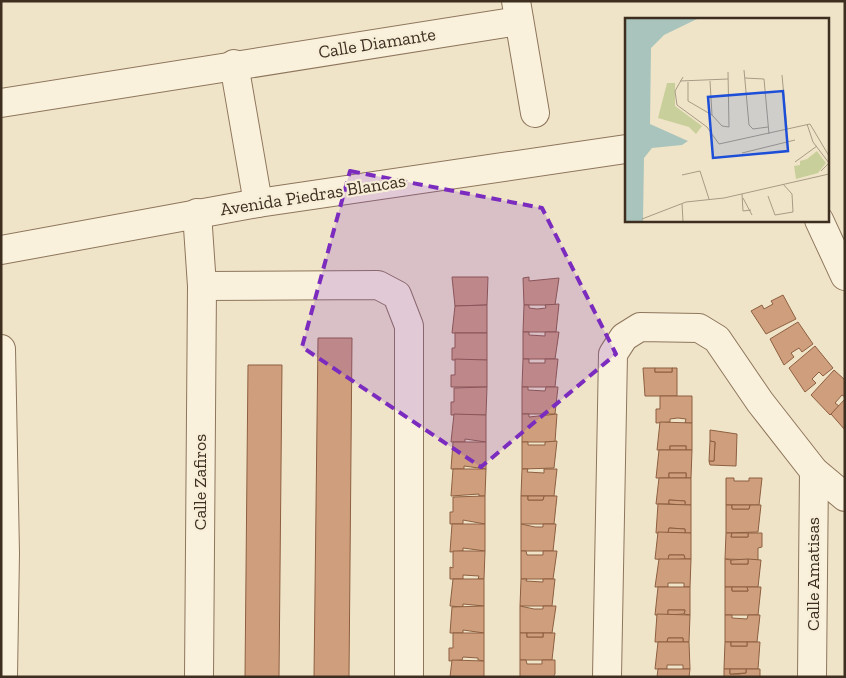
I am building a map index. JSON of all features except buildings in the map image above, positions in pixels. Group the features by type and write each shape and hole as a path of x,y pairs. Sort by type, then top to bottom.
{"street":[{"name":"Calle Diamante","path":"1,103 234,64 518,11 535,113"},
{"path":"234,64 258,203"},
{"name":"Avenida Piedras Blancas","path":"1,250 258,203 625,149"},
{"name":"Calle Zafiros","path":"197,213 202,286 199,677"},
{"path":"819,221 845,276"},
{"path":"202,286 378,285 397,295 409,326 409,677"},
{"path":"606,677 614,354 624,337 640,327 684,327 699,328 717,339 760,402 814,471 845,497"},
{"path":"1,349 5,553 3,677"},
{"name":"Calle Amatisas","path":"812,677 814,471"}],"highlighted area":[{"path":"350,171 542,208 616,354 481,467 302,347"}]}
